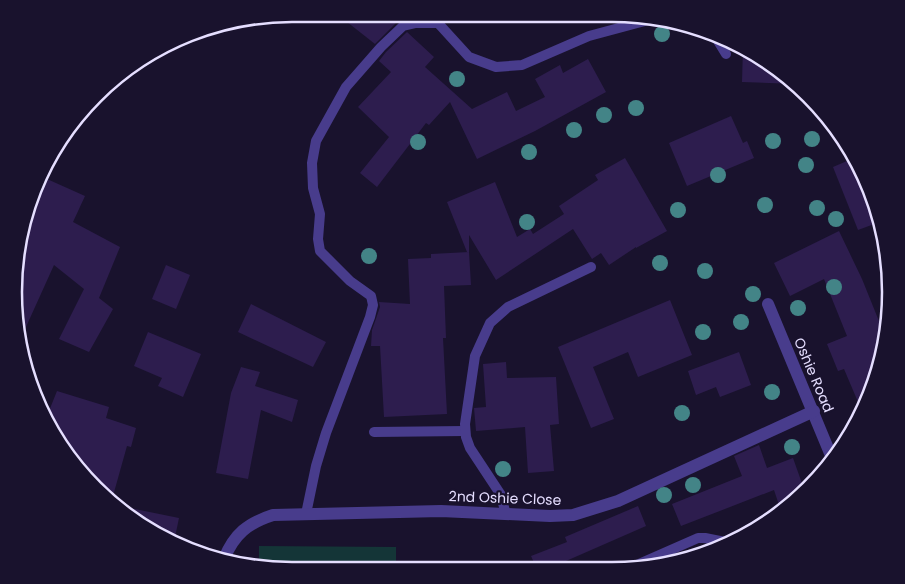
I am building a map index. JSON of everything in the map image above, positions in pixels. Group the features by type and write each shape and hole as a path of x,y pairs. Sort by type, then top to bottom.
{"street":[{"name":"Oshie Road","path":"768,304 830,452"},
{"name":"2nd Oshie Close","path":"226,553 240,533 256,521 273,515 441,511 550,516 594,510 618,501 814,411"}],"lane":[{"path":"306,514 316,466 326,433 373,305 371,296 350,281 320,251 318,239 320,214 313,188 312,163 316,140 346,87 381,47 403,26 410,24 438,23 469,57 496,67 522,65 589,36 635,24"},
{"path":"720,45 726,54"},
{"path":"506,515 502,495 470,448 465,432 475,356 490,323 508,307 591,267"},
{"path":"374,432 465,432"},
{"path":"652,558 698,538 717,540"}],"green space":[{"path":"259,546 396,547 396,562 292,562 259,559"}],"building":[{"path":"347,22 395,22 375,44"},
{"path":"407,32 434,57 425,67 472,109 507,92 516,111 545,97 535,79 560,65 563,73 588,59 606,92 535,131 477,159 450,102 429,125 426,123 377,187 360,173 389,137 358,107 391,72 379,61"},
{"path":"743,56 784,84 742,82"},
{"path":"731,116 743,143 747,141 754,158 687,186 669,143"},
{"path":"625,158 667,231 636,247 609,265 601,253 592,259 573,229 496,280 469,235 469,252 467,252 447,202 495,182 517,237 530,229 533,234 564,214 559,206 598,180 595,175"},
{"path":"848,161 862,189 874,224 858,230 833,167"},
{"path":"47,179 85,196 73,222 120,247 99,298 113,309 89,352 59,339 84,289 54,265 25,329 22,292 25,257 32,222"},
{"path":"839,231 862,279 880,324 873,362 858,403 844,369 838,371 827,344 847,336 824,279 790,296 774,263"},
{"path":"469,252 471,285 444,286 446,338 443,338 447,414 384,417 380,346 371,346 372,330 380,307 379,302 410,304 408,259 431,258 431,254"},
{"path":"166,265 190,275 176,309 152,299"},
{"path":"670,300 692,355 638,377 628,352 593,367 614,419 591,428 558,347"},
{"path":"251,304 326,342 313,367 238,332"},
{"path":"148,332 201,354 183,397 158,386 162,378 134,366"},
{"path":"739,352 751,385 720,397 716,387 696,395 688,371"},
{"path":"506,362 507,378 556,377 559,424 550,425 554,471 528,473 525,427 476,431 474,408 486,407 483,364"},
{"path":"241,367 260,372 255,386 298,400 292,422 261,410 248,479 216,473 231,393"},
{"path":"57,391 109,407 106,418 136,428 131,447 127,446 113,494 78,456 49,410"},
{"path":"759,445 767,468 793,458 802,484 779,505 774,490 681,526 672,504 742,476 734,456"},
{"path":"638,506 646,526 566,562 534,562 531,556 567,542 565,537"},
{"path":"131,508 179,518 175,535"}]}
